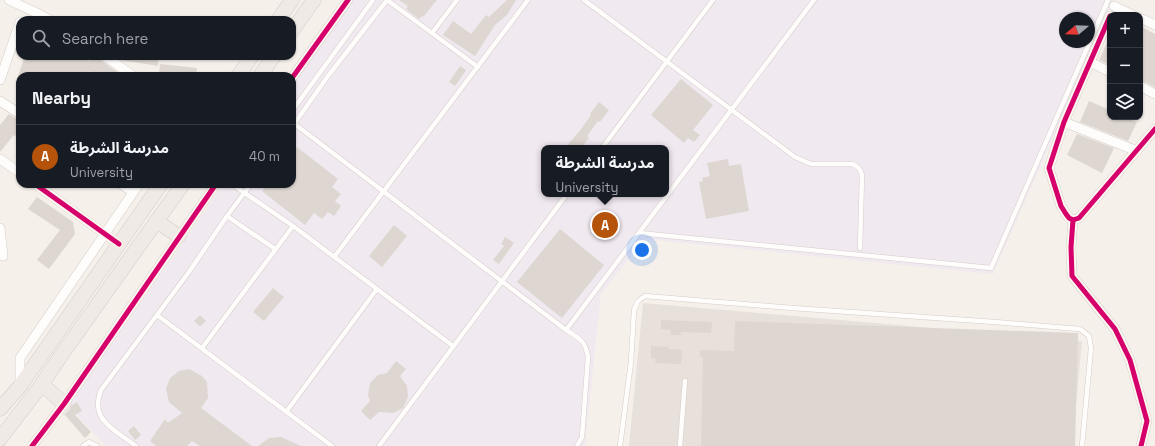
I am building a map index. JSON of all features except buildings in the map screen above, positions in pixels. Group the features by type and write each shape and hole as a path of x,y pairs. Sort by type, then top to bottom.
{"highway":[{"path":"281,16 292,0"},
{"path":"296,25 314,0"},
{"path":"241,72 249,60"},
{"path":"263,72 271,60"},
{"path":"0,409 20,386 158,188"},
{"path":"1,434 42,384 180,188"},
{"path":"156,222 179,236"},
{"path":"42,384 64,404"}],"street":[{"path":"9,0 42,16"},
{"path":"296,72 348,0"},
{"path":"1111,12 1113,2 1128,12"},
{"path":"22,16 25,7"},
{"path":"1143,19 1155,25"},
{"path":"1073,220 1069,218 1061,206 1049,168 1064,122 1107,22"},
{"path":"0,80 16,33"},
{"path":"111,60 127,72"},
{"path":"1090,62 1107,70"},
{"path":"1143,88 1155,94"},
{"path":"0,101 16,111"},
{"path":"1064,122 1137,151"},
{"path":"1073,220 1079,218 1155,129"},
{"path":"0,159 16,170"},
{"path":"41,188 119,244"},
{"path":"128,188 133,192"},
{"path":"20,386 20,358 136,188"},
{"path":"32,446 64,404 213,188"},
{"path":"1073,220 1071,247 1072,276 1115,329 1130,360 1147,421 1141,446"},
{"path":"0,228 3,256"}],"lane":[{"path":"296,106 374,0"},
{"path":"296,120 387,0 478,67"},
{"path":"432,33 457,0"},
{"path":"334,257 528,0"},
{"path":"584,0 782,148 811,164 852,164 860,170 862,175 860,248"},
{"path":"604,145 713,0"},
{"path":"669,193 814,0"},
{"path":"639,233 991,268 1113,2"},
{"path":"296,126 566,330 581,339 587,347 588,357 582,437 576,446"},
{"path":"238,188 293,226 453,346"},
{"path":"136,446 106,424 99,415 98,398 101,390 189,272 227,216 248,188"},
{"path":"379,446 566,197"},
{"path":"566,330 666,197"},
{"path":"227,216 275,250"},
{"path":"202,348 293,226"},
{"path":"286,412 377,289"},
{"path":"620,446 631,362 634,310 638,300 646,296 1080,329 1089,336 1091,348 1082,446"},
{"path":"157,315 332,446"},
{"path":"680,446 685,381"},
{"path":"83,446 89,442 97,446"}],"shaded area":[{"path":"353,0 1114,0 1109,12 1107,12 1107,16 1095,43 1095,12 1059,12 1059,48 1093,48 993,274 644,239 601,294 585,446 106,446 68,406 221,188 296,188 296,81"},
{"path":"643,303 1082,341 1072,446 629,446"}],"cycle path":[{"path":"296,72 348,0"},
{"path":"1107,23 1064,122 1049,168 1061,206 1069,218 1073,220 1079,218 1155,129"},
{"path":"41,188 119,244"},
{"path":"32,446 64,404 213,188"},
{"path":"1073,220 1071,247 1072,276 1115,329 1130,360 1147,421 1141,446"}],"place":[{"name":"مدرسة الشرطة","path":"605,225"}]}
